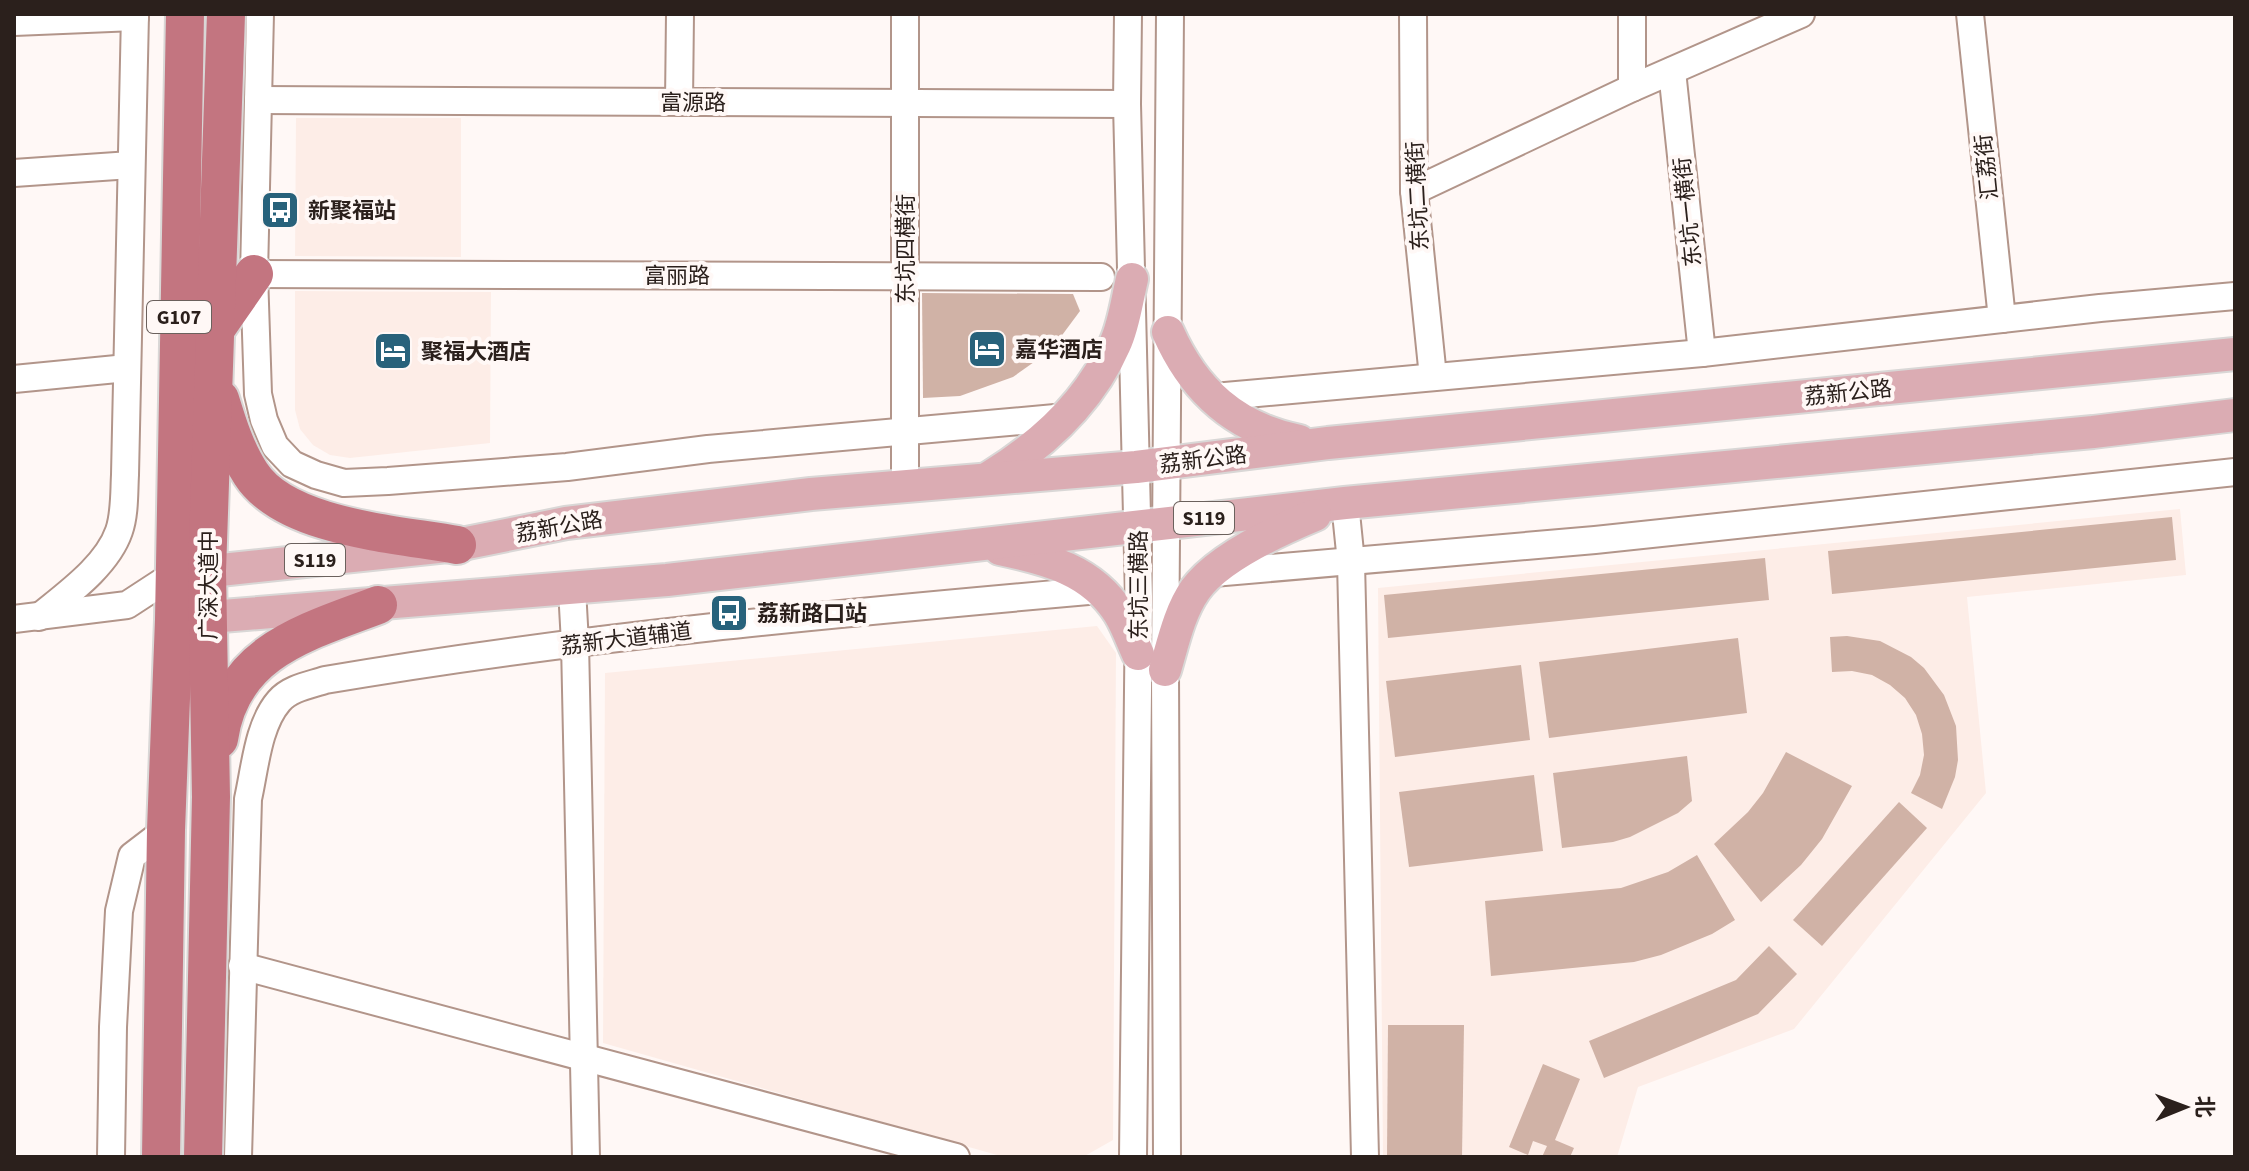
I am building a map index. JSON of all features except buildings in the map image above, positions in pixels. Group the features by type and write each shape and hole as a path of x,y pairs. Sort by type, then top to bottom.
{"highway":[{"name":"广深大道中","path":"161,1157 166,830 190,619 185,14"},
{"name":"广深大道中","path":"190,573 212,371 226,14"},
{"path":"213,333 254,274"},
{"path":"212,371 237,449 252,476 266,491 320,521 457,545"},
{"path":"211,797 222,719 245,674 278,646 378,605"},
{"name":"广深大道中","path":"190,619 211,797 203,1157"}],"main road":[{"path":"987,478 1024,455 1066,417 1100,374 1117,342 1117,278"},
{"path":"1168,332 1185,368 1239,420 1266,433 1318,445"},
{"name":"荔新公路","path":"190,573 457,545 566,523 905,485 1168,464 1318,445 2235,353"},
{"name":"S119","path":"190,619 572,589 1345,503 1831,459 2234,416"},
{"path":"978,544 1039,558 1088,579 1120,614 1151,662 1197,587 1213,573 1261,540 1345,503"}],"street":[{"path":"260,14 254,274 258,394 275,446 292,464 344,483 388,481 567,467 708,449 1066,417"},
{"path":"679,102 680,14"},
{"name":"东坑四横街","path":"905,14 905,485"},
{"name":"东坑三横路","path":"1128,14 1127,104 1117,278 1136,467 1151,524 1151,662 1167,1157"},
{"name":"东坑三横路","path":"1151,524 1168,464 1170,14"},
{"name":"东坑二横街","path":"1413,14 1414,191 1433,377"},
{"path":"1632,14 1632,88"},
{"path":"1414,191 1632,88 1801,14"},
{"name":"汇荔街","path":"1970,14 2002,319"},
{"path":"14,22 135,15 125,475 120,529 112,546 78,584 27,618"},
{"name":"东坑一横街","path":"1672,71 1702,353"},
{"name":"富源路","path":"258,100 1127,104"},
{"path":"14,173 131,165"},
{"name":"富丽路","path":"254,274 1117,278"},
{"path":"1214,397 1702,353 2235,296"},
{"path":"14,379 127,368"},
{"path":"1213,573 1595,540 2235,472"},
{"path":"1345,503 1351,562 1365,1157"},
{"path":"27,618 127,605 190,573"},
{"path":"572,589 586,1157"},
{"name":"荔新大道辅道","path":"242,966 248,799 270,717 280,699 297,689 325,680 385,670 575,643 831,614 1100,590"},
{"path":"127,605 190,619"},
{"name":"东坑三横路","path":"1133,1157 1151,662"},
{"path":"111,1157 119,911 132,856 166,830"},
{"path":"238,1157 242,966 956,1157"}],"shaded area":[{"path":"296,118 461,118 461,257 295,256"},
{"name":"聚福大酒店","path":"295,291 491,292 490,443 350,458 330,455 313,445 300,429 295,410"},
{"path":"2180,509 2186,575 1967,597 1986,793 1794,1029 1638,1087 1617,1157 1383,1157 1378,588"},
{"path":"1097,626 1116,653 1113,1140 1083,1157 1004,1157 603,1043 605,673"}],"place":[{"name":"新聚福站","path":"280,210"},
{"name":"嘉华酒店","path":"987,349"},
{"name":"聚福大酒店","path":"393,351"},
{"name":"荔新路口站","path":"729,613"}]}
